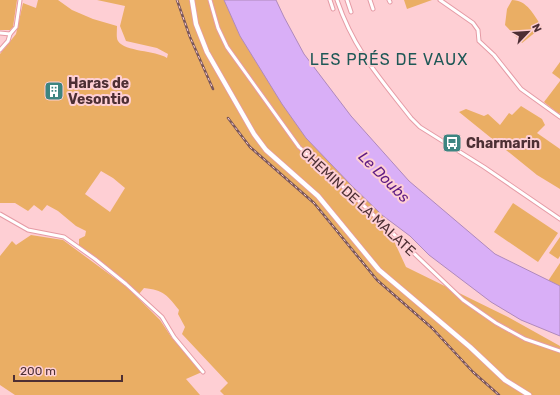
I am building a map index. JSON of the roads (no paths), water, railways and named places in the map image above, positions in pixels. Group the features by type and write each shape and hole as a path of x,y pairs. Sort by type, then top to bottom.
{"main road":[{"path":"192,0 196,24 207,52 254,134 266,150 318,196 379,270 470,347 505,380 529,395"}],"street":[{"path":"0,50 8,41 10,34 16,27 20,0"},
{"name":"CHEMIN DE LA MALATE","path":"210,0 218,28 227,47 299,147 361,202 463,300 496,323 525,339 560,351"},
{"path":"330,0 333,9"},
{"path":"337,0 348,29 359,50 416,122 560,219"},
{"path":"347,0 351,12"},
{"path":"370,0 373,9"},
{"path":"440,0 473,23 478,30 479,42 494,55 521,89 560,118"},
{"path":"0,33 10,34"},
{"path":"0,214 28,230 64,237 95,259 126,284 162,317 174,337 204,372"}],"water":[{"name":"Le Doubs","path":"224,0 276,0 304,54 351,116 409,181 495,254 560,286 560,336 521,320 491,302 429,255 410,236 382,215 352,186 306,138 282,104 240,36"}],"railway":[{"path":"177,0 190,37 213,89"},
{"path":"228,118 250,147 314,203 377,280 432,328 473,372 499,395"}],"place":[{"name":"Haras de Vesontio","path":"54,91"},
{"name":"Charmarin","path":"452,143"}],"district":[{"name":"LES PRÉS DE VAUX","path":"389,59"}]}
